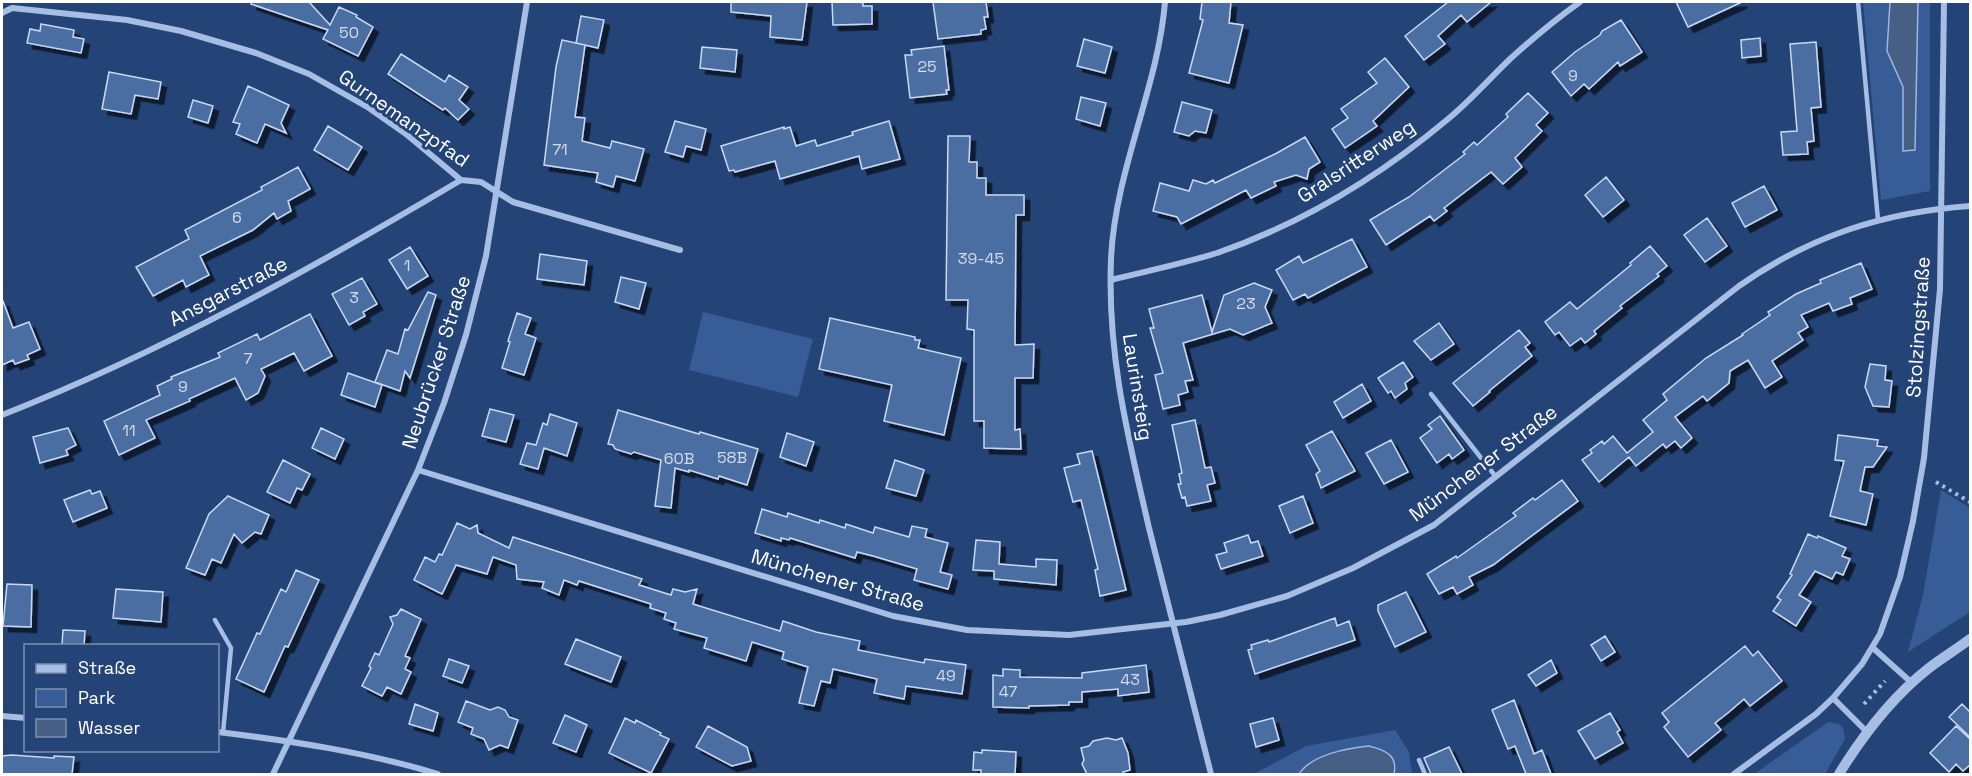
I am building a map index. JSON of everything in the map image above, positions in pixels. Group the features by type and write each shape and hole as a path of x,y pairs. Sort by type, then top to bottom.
{"street":[{"name":"Neubrücker Straße","path":"273,774 418,470 444,404 466,335 486,256 527,2"},
{"name":"Laurinsteig","path":"1165,2 1155,61 1122,181 1113,239 1111,280 1113,353 1121,405 1211,774"},
{"name":"Gralsritterweg","path":"1111,280 1220,252 1328,202 1391,164 1425,138 1476,94 1523,48 1580,2"},
{"name":"Stolzingstraße","path":"1734,774 1816,714 1846,683 1873,648 1886,620 1900,577 1922,468 1940,289 1944,2"},
{"name":"Gurnemanzpfad","path":"2,13 12,8 127,20 181,31 256,52 309,75 369,108 406,134 461,180 481,182 513,202 680,249"},
{"name":"Ansgarstraße","path":"2,415 141,354 293,278 461,180"},
{"name":"Münchener Straße","path":"418,470 893,616 967,630 1069,635 1173,624 1220,615 1287,596 1353,568 1434,525 1708,309 1765,268 1792,252 1899,214 1971,206"},
{"path":"1839,774 1867,732 1912,683 1929,668 1971,639"},
{"path":"1873,648 1912,683"},
{"path":"1833,698 1867,732"},
{"path":"2,716 24,718"},
{"path":"220,733 350,752 438,774"}],"lane":[{"path":"1858,2 1878,220"},
{"path":"1431,394 1496,477"},
{"path":"215,620 231,648 220,733"},
{"path":"1419,760 1425,774"}],"path":[{"path":"1936,482 1971,502"},
{"path":"1864,704 1885,681"}],"green space":[{"path":"1863,2 1890,2 1887,51 1903,87 1904,151 1915,150 1918,2 1930,2 1930,191 1881,200"},
{"path":"703,312 813,339 798,397 689,370"},
{"path":"1941,490 1970,508 1970,612 1908,652 1923,595"},
{"path":"1828,722 1839,724 1843,728 1845,739 1825,774 1754,774"},
{"path":"1395,730 1409,752 1412,774 1394,774 1396,766 1302,770 1299,774 1254,774 1306,746"}],"water":[{"path":"1890,2 1918,2 1915,150 1903,151 1903,87 1887,51"},
{"path":"1369,746 1389,754 1394,762 1394,774 1299,774 1305,767 1321,757"}],"building":[{"path":"252,2 309,2 330,25 339,7 357,15 356,17 373,27 358,56 323,39 328,30 251,4"},
{"path":"731,2 807,2 802,40 770,37 771,16 731,12"},
{"path":"832,2 859,2 863,3 863,6 872,6 872,24 833,25"},
{"path":"933,2 986,2 988,17 984,17 986,29 981,30 981,34 938,39"},
{"path":"1202,2 1231,2 1229,23 1243,25 1229,83 1189,73 1203,20 1200,19"},
{"path":"1448,2 1491,2 1467,22 1461,15 1438,36 1445,44 1424,60 1405,36"},
{"path":"1676,2 1742,2 1688,27"},
{"path":"581,16 604,20 598,48 576,43"},
{"path":"1621,20 1642,52 1620,66 1618,62 1589,89 1584,84 1571,96 1552,72 1600,35 1602,31"},
{"path":"41,24 74,30 73,37 84,39 81,53 27,43 30,29 40,31"},
{"path":"1760,38 1761,56 1742,58 1741,40"},
{"path":"1084,39 1112,47 1105,73 1077,66"},
{"path":"562,40 585,45 575,117 585,118 582,141 610,148 612,141 644,149 635,181 616,176 613,187 596,182 598,173 544,165 556,67"},
{"path":"1816,42 1821,107 1811,108 1814,141 1807,142 1808,154 1783,155 1781,132 1797,131 1790,44"},
{"path":"944,46 949,90 946,90 947,94 910,98 905,55 912,55 911,50"},
{"path":"702,47 737,50 735,72 700,68"},
{"path":"401,54 445,82 449,75 468,87 459,100 469,109 458,120 445,108 443,110 388,74"},
{"path":"1385,58 1409,87 1373,121 1377,126 1345,148 1332,129 1348,118 1341,109 1377,83 1368,72"},
{"path":"109,72 161,82 158,99 135,95 131,114 102,109"},
{"path":"248,86 289,105 281,123 286,133 265,124 257,143 236,134 240,124 233,122"},
{"path":"1528,93 1548,113 1536,125 1542,131 1515,158 1522,167 1503,184 1491,172 1444,208 1447,211 1434,221 1430,216 1386,245 1370,220 1409,197 1465,154 1463,152 1474,142 1477,145 1508,117 1506,114"},
{"path":"1081,97 1106,103 1100,126 1076,119"},
{"path":"193,100 213,106 208,123 188,117"},
{"path":"1182,102 1212,110 1206,133 1195,131 1189,136 1174,132"},
{"path":"675,121 706,129 701,150 686,146 683,157 665,152"},
{"path":"889,121 900,159 862,169 859,156 780,179 775,161 735,172 734,170 729,171 721,146 790,127 796,146 815,140 817,146"},
{"path":"328,126 362,147 348,170 314,150"},
{"path":"948,136 970,136 969,162 977,162 977,178 986,178 986,195 1024,195 1024,215 1016,215 1015,345 1034,344 1033,378 1015,378 1015,430 1020,429 1021,449 984,448 984,421 974,421 974,330 967,329 968,300 946,300"},
{"path":"1305,137 1320,162 1309,169 1307,179 1296,175 1274,182 1276,186 1251,198 1246,190 1181,224 1177,217 1153,211 1160,183 1189,191 1193,180 1206,184 1213,180 1215,183"},
{"path":"298,167 310,189 288,201 291,211 277,219 274,213 253,230 200,256 209,275 186,287 183,280 153,296 136,267 189,239 185,230 262,190 261,187"},
{"path":"1606,177 1624,200 1603,217 1585,195"},
{"path":"1764,186 1777,210 1745,227 1732,203"},
{"path":"1707,218 1727,246 1705,262 1684,235"},
{"path":"1352,239 1367,267 1308,298 1305,294 1293,300 1276,270 1299,256 1303,263"},
{"path":"1650,246 1667,266 1657,274 1659,276 1620,306 1622,308 1594,331 1596,334 1585,343 1581,338 1570,346 1559,332 1555,335 1545,322 1570,302 1577,309 1631,265 1630,263"},
{"path":"410,247 428,276 407,289 389,260"},
{"path":"540,254 587,261 584,285 537,279"},
{"path":"1861,263 1872,289 1850,298 1852,304 1833,311 1829,303 1801,315 1808,327 1798,333 1803,340 1772,361 1782,377 1765,388 1748,360 1730,371 1729,383 1707,401 1703,396 1675,417 1692,438 1681,448 1675,441 1666,448 1663,444 1636,466 1629,457 1599,482 1582,460 1592,453 1590,450 1602,441 1604,444 1613,436 1627,453 1653,432 1643,420 1667,400 1663,394 1706,358 1743,335 1770,315 1768,312 1796,294 1821,283 1820,280"},
{"path":"621,277 646,283 639,309 615,302"},
{"path":"362,278 377,304 363,312 365,316 349,325 332,294"},
{"path":"1254,283 1272,290 1265,307 1272,323 1243,335 1230,329 1183,343 1193,380 1185,381 1188,392 1178,395 1180,405 1163,409 1155,375 1163,373 1150,328 1154,328 1149,309 1202,295 1212,332 1224,295"},
{"path":"428,292 436,295 410,378 405,371 400,391 375,382 387,350 398,354 405,329 408,330"},
{"path":"2,301 13,328 29,322 40,349 27,355 29,359 15,364 13,360 2,365"},
{"path":"517,313 531,318 525,334 536,338 524,375 502,368"},
{"path":"310,314 332,356 304,371 294,353 261,369 265,376 258,393 246,400 235,378 189,399 190,401 146,420 155,438 119,455 104,421 160,395 157,386 172,379 171,377 220,357 218,353 257,334 260,340"},
{"path":"830,318 915,337 915,340 920,340 918,348 961,358 944,435 884,421 892,385 819,369"},
{"path":"1439,323 1454,344 1431,360 1414,341"},
{"path":"1519,330 1530,343 1525,347 1532,356 1473,406 1453,383"},
{"path":"1403,362 1413,377 1405,383 1407,389 1395,398 1391,391 1388,393 1378,378"},
{"path":"1870,364 1886,366 1885,380 1892,381 1889,407 1873,406 1865,387"},
{"path":"348,373 382,385 375,407 341,395"},
{"path":"1362,384 1371,401 1343,418 1334,402"},
{"path":"490,409 514,415 506,442 482,436"},
{"path":"618,410 758,449 747,485 719,476 718,479 675,468 671,508 655,506 661,460 634,452 631,454 608,444"},
{"path":"550,414 577,423 567,456 544,448 538,469 520,464 527,443 536,445 543,423 547,425"},
{"path":"1440,416 1464,450 1452,459 1449,454 1437,463 1420,438 1432,429 1428,425"},
{"path":"1195,420 1205,468 1211,467 1215,483 1207,485 1211,501 1187,506 1178,484 1181,484 1179,474 1182,473 1172,425"},
{"path":"68,428 76,445 66,450 68,455 40,463 33,437"},
{"path":"321,428 344,439 335,459 312,448"},
{"path":"1332,431 1355,471 1321,488 1316,474 1320,471 1306,445"},
{"path":"787,433 814,442 806,466 780,457"},
{"path":"1838,435 1878,440 1877,446 1887,447 1873,467 1865,467 1860,491 1873,494 1866,525 1830,516 1844,461 1835,460"},
{"path":"1391,440 1408,472 1384,484 1366,453"},
{"path":"1092,451 1126,590 1100,596 1095,570 1098,569 1081,500 1073,502 1064,468 1080,464 1077,454"},
{"path":"283,460 310,474 302,490 297,488 290,503 267,492"},
{"path":"895,460 924,470 916,496 886,488"},
{"path":"1562,480 1578,501 1493,565 1469,577 1473,585 1457,594 1453,587 1439,594 1427,574 1456,556 1457,558 1516,516 1513,513 1533,498 1535,500"},
{"path":"90,490 92,494 100,491 107,508 73,522 64,500"},
{"path":"228,496 269,515 261,534 255,532 242,543 234,534 221,563 212,559 205,575 186,568 209,514"},
{"path":"1303,496 1313,523 1290,533 1279,506"},
{"path":"762,509 787,517 788,513 819,523 820,520 845,528 846,524 873,533 875,527 909,537 912,526 927,529 925,537 948,543 940,572 952,575 948,589 914,580 917,569 873,556 857,552 855,558 790,538 789,540 781,538 781,541 755,533"},
{"path":"457,523 470,529 477,525 478,533 509,548 513,537 642,579 639,585 671,595 673,589 685,592 697,589 693,604 780,631 783,621 816,632 860,641 858,650 924,663 925,659 966,665 962,694 906,686 904,699 874,693 877,679 833,669 830,683 821,681 814,706 799,703 808,667 782,659 784,652 752,642 746,661 704,648 707,638 674,629 676,623 664,619 666,613 650,608 651,604 579,581 577,585 564,580 559,595 542,588 544,582 517,579 516,565 493,557 487,574 456,565 442,594 414,580 425,557 435,562 439,554 442,555"},
{"path":"1808,534 1846,548 1842,556 1850,559 1843,575 1836,572 1832,579 1815,571 1799,595 1811,602 1796,626 1773,611 1781,600 1777,597 1792,575 1790,574"},
{"path":"1248,535 1251,543 1258,541 1263,556 1221,569 1216,555 1227,552 1224,543"},
{"path":"976,540 1000,542 999,564 1036,567 1036,559 1057,560 1056,585 994,579 994,571 973,570"},
{"path":"296,570 319,580 264,692 236,679 281,589 286,592"},
{"path":"7,584 32,585 31,627 3,626"},
{"path":"116,589 163,592 161,622 113,618"},
{"path":"1406,592 1426,632 1395,647 1378,611 1378,605"},
{"path":"401,609 421,619 405,656 410,658 405,669 411,672 401,694 387,687 382,696 362,686 375,653 379,655 393,624 390,617 397,615"},
{"path":"1335,618 1337,626 1349,621 1355,640 1255,674 1248,650 1252,649 1251,645 1268,640 1269,642"},
{"path":"63,630 85,631 84,644 62,644"},
{"path":"1605,636 1615,652 1601,661 1591,645"},
{"path":"576,639 621,657 611,682 565,664"},
{"path":"1745,646 1753,656 1758,651 1782,681 1750,706 1744,699 1715,723 1721,730 1688,757 1664,727 1669,722 1662,713"},
{"path":"449,659 469,666 462,683 443,676"},
{"path":"1551,660 1557,673 1536,686 1528,675"},
{"path":"1146,665 1149,692 1118,696 1118,689 1082,692 1082,702 1069,702 1069,705 1029,706 1029,708 993,707 993,675 1003,676 1003,669 1020,670 1020,677 1082,678 1082,673"},
{"path":"1514,700 1534,754 1542,750 1551,774 1526,774 1515,746 1508,749 1492,710"},
{"path":"466,701 490,710 498,707 505,710 509,717 518,720 508,748 500,745 489,750 484,739 471,734 473,728 458,722"},
{"path":"415,704 438,713 433,731 409,724"},
{"path":"1962,704 1971,713 1971,738 1949,717"},
{"path":"1610,713 1620,730 1617,732 1623,743 1595,759 1578,731"},
{"path":"565,715 587,725 576,752 553,743"},
{"path":"625,718 635,723 636,720 669,739 651,773 609,753"},
{"path":"1273,718 1279,740 1256,747 1250,724"},
{"path":"708,726 747,747 751,761 732,766 696,747"},
{"path":"1956,726 1971,740 1971,764 1963,771 1956,764 1949,772 1930,753"},
{"path":"1107,738 1116,740 1122,738 1128,753 1130,770 1123,774 1087,774 1082,764 1084,760 1081,748 1089,746 1093,741"},
{"path":"1449,747 1462,774 1431,774 1424,758"},
{"path":"982,750 1016,752 1015,774 981,774 981,770 973,770 974,752 982,753"},
{"path":"2,756 74,757 72,774 2,774"}]}
